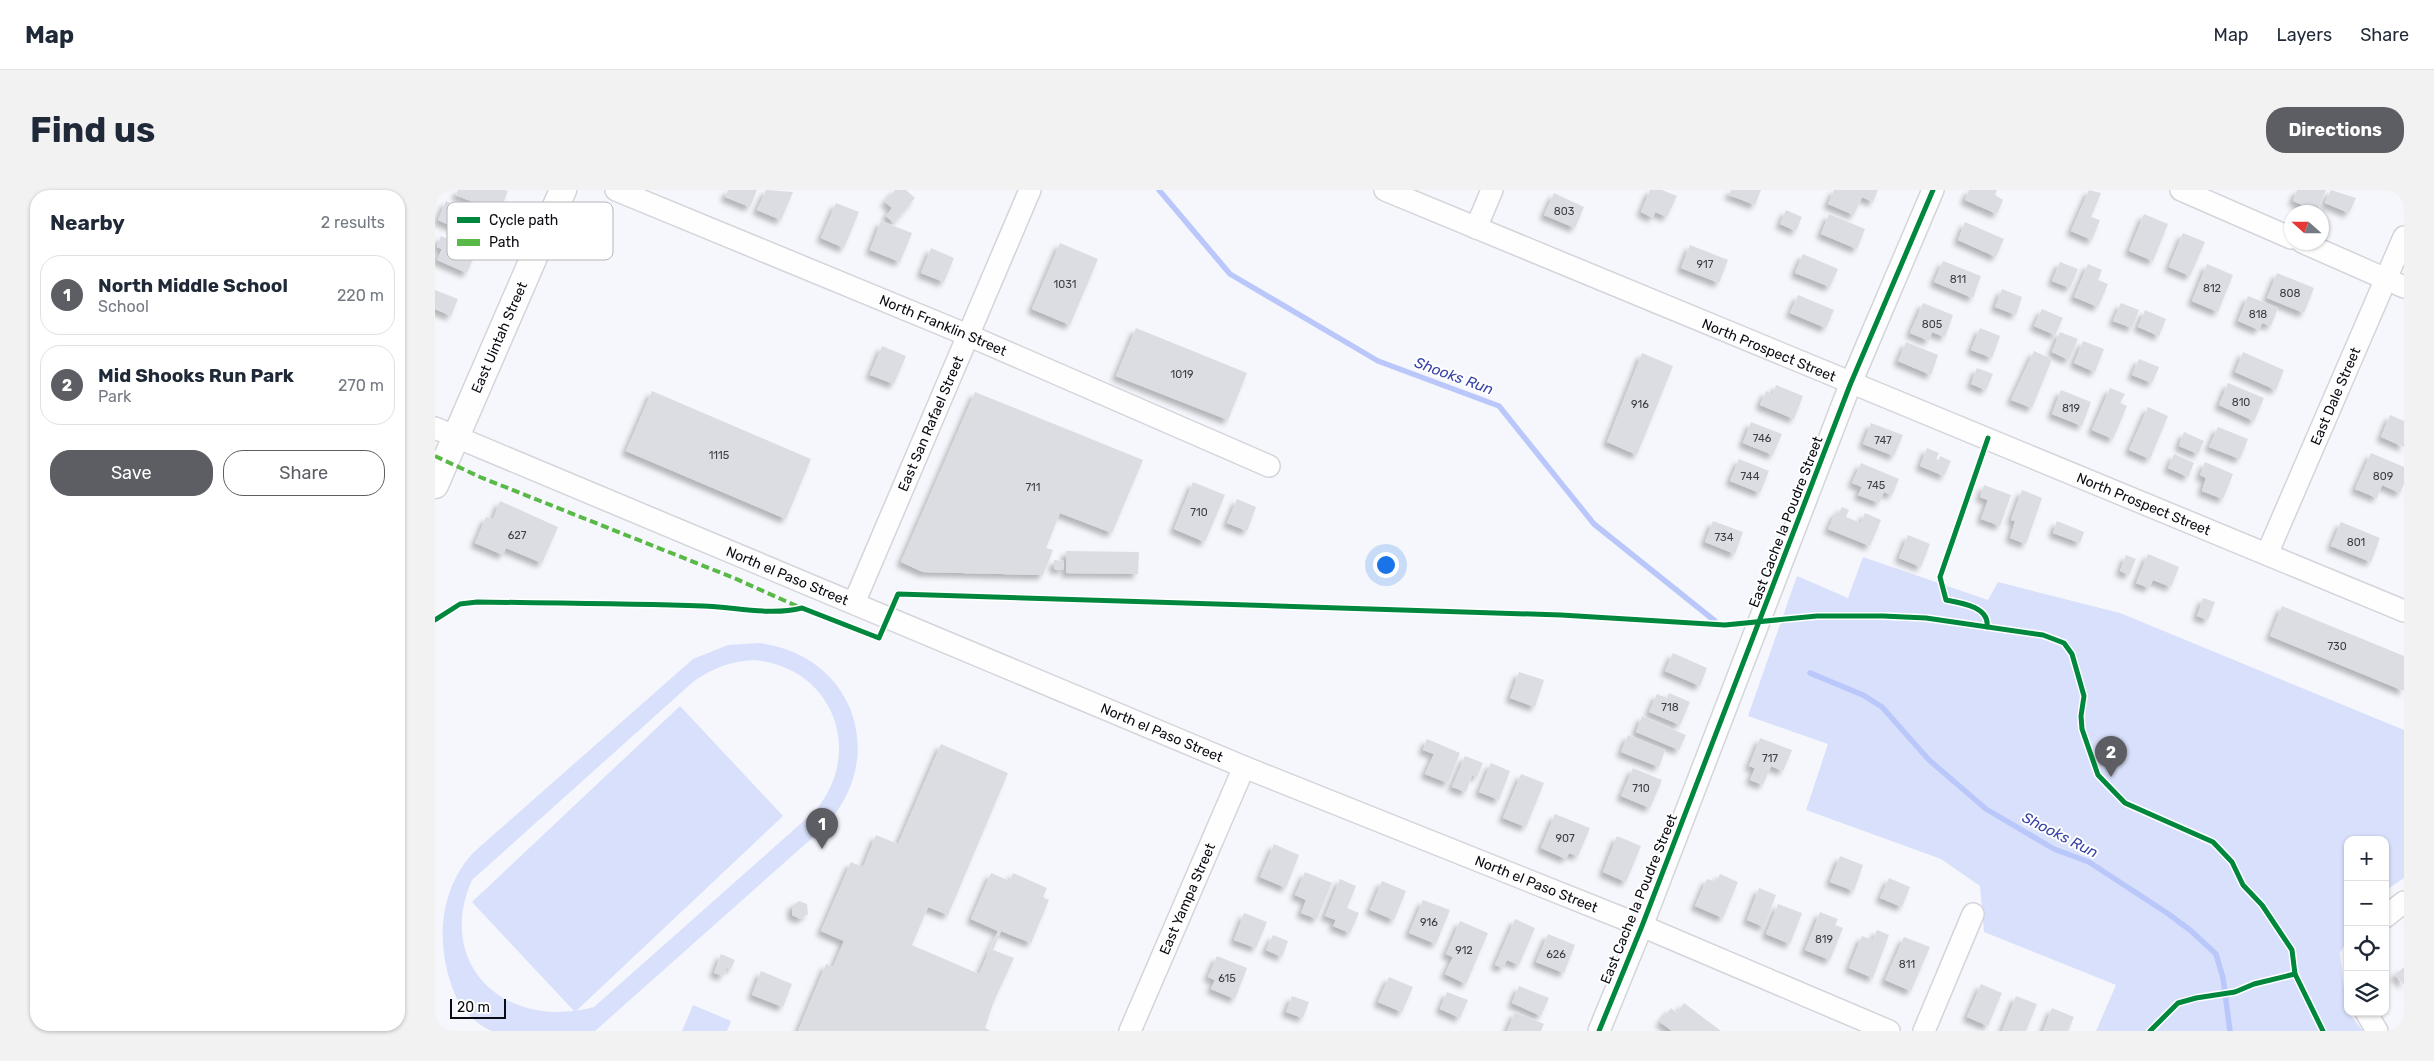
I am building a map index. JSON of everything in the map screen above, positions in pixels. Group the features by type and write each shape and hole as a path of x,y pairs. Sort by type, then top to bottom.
{"main road":[{"name":"East Uintah Street","path":"557,202 563,190"},
{"name":"East Uintah Street","path":"435,485 445,432 529,260"}],"street":[{"name":"North Franklin Street","path":"615,190 970,336 1269,466"},
{"name":"East San Rafael Street","path":"854,603 970,336 1030,190"},
{"name":"North Prospect Street","path":"1385,190 1850,385 1988,438 2404,611"},
{"path":"1476,228 1492,190"},
{"name":"East Cache la Poudre Street","path":"1599,1031 1642,926 1850,385 1933,190"},
{"path":"2181,190 2284,235"},
{"name":"East Dale Street","path":"2267,554 2395,283 2404,237"},
{"path":"2320,250 2395,283"},
{"name":"North el Paso Street","path":"445,432 1244,766 1642,926 1889,1031"},
{"name":"East Yampa Street","path":"1130,1031 1244,766"},
{"path":"2389,914 2404,902"},
{"path":"1925,1031 1973,914"},
{"path":"2368,1016 2377,1031"}],"shaded area":[{"path":"1863,557 1988,600 1998,582 2120,613 2404,730 2404,878 2389,888 2389,836 2344,836 2344,946 2340,953 2344,989 2344,1016 2351,1016 2363,1031 2096,1031 2116,985 1984,932 1980,886 1941,859 1806,810 1828,744 1748,716 1797,576 1848,598"},
{"path":"759,643 793,652 820,668 840,690 853,716 858,745 854,775 842,804 820,831 595,1031 492,1031 483,1027 460,1005 446,966 443,946 446,906 452,886 461,868 474,852 693,659 728,645","holes":["754,660 781,666 803,678 821,695 833,715 838,738 838,762 831,787 816,810 594,1007 561,1012 531,1009 506,999 485,984 470,963 463,938 463,910 472,880 694,681 708,672 738,662"]},
{"path":"680,706 783,816 575,1012 472,902"},
{"path":"693,1005 731,1021 727,1031 682,1031"}],"building":[{"path":"458,190 508,191 504,202 473,202 456,195"},
{"path":"728,190 757,190 750,207 725,197"},
{"path":"766,190 793,192 781,220 757,210"},
{"path":"895,190 906,190 915,198 894,223 886,216 892,208 885,202"},
{"path":"1650,190 1662,190 1677,196 1667,217 1655,212 1653,218 1641,212"},
{"path":"1731,190 1761,190 1755,205 1729,195"},
{"path":"1834,190 1878,190 1873,202 1862,197 1854,215 1828,204"},
{"path":"1969,190 1997,190 1995,195 2003,200 1997,214 1965,200"},
{"path":"2089,190 2101,193 2091,217 2100,220 2092,240 2071,231"},
{"path":"2297,190 2326,190 2320,205 2303,205 2293,201"},
{"path":"2331,190 2356,198 2349,213 2325,203"},
{"path":"1554,193 1584,207 1575,228 1544,215"},
{"path":"446,201 448,202 447,224 438,220"},
{"path":"836,203 859,212 844,248 821,238"},
{"path":"1786,210 1802,217 1796,231 1780,224"},
{"path":"1829,214 1865,229 1857,249 1821,234"},
{"path":"2144,214 2168,224 2153,261 2129,251"},
{"path":"881,221 912,233 900,262 870,250"},
{"path":"1965,222 2004,239 1996,257 1958,240"},
{"path":"2183,233 2205,242 2190,276 2169,267"},
{"path":"441,236 447,239 447,260 472,260 467,273 437,260 442,249 437,247"},
{"path":"1060,243 1098,259 1070,325 1032,309"},
{"path":"1690,245 1728,260 1719,283 1681,268"},
{"path":"931,248 954,258 944,282 921,273"},
{"path":"1803,254 1838,269 1830,287 1795,273"},
{"path":"1943,261 1981,276 1973,298 1934,282"},
{"path":"2060,262 2078,269 2070,288 2052,281"},
{"path":"2088,264 2102,270 2098,280 2108,284 2098,307 2074,297"},
{"path":"2207,264 2233,275 2218,312 2192,301"},
{"path":"2277,273 2314,288 2304,313 2267,298"},
{"path":"2002,289 2022,297 2016,315 1995,307"},
{"path":"435,290 458,299 451,316 435,309"},
{"path":"1798,295 1834,310 1826,328 1790,313"},
{"path":"2248,296 2278,308 2271,326 2262,323 2259,330 2238,321"},
{"path":"1923,303 1953,315 1945,337 1932,332 1929,341 1910,333"},
{"path":"2121,303 2139,310 2132,328 2113,321"},
{"path":"2042,309 2063,318 2055,335 2034,326"},
{"path":"2145,310 2166,319 2159,336 2138,327"},
{"path":"1136,328 1247,373 1228,420 1116,376"},
{"path":"1980,328 2000,336 1992,358 1971,350"},
{"path":"2060,332 2078,339 2069,360 2052,352"},
{"path":"2083,341 2104,349 2095,372 2074,363"},
{"path":"1906,342 1938,355 1931,375 1898,361"},
{"path":"882,346 906,356 894,384 870,375"},
{"path":"2034,351 2052,359 2032,408 2011,400"},
{"path":"2243,352 2284,370 2276,390 2235,372"},
{"path":"1642,353 1673,366 1637,455 1607,442"},
{"path":"2139,359 2159,367 2152,383 2132,375"},
{"path":"1977,368 1993,374 1986,390 1971,384"},
{"path":"2228,383 2264,398 2254,421 2219,405"},
{"path":"1776,385 1803,396 1794,419 1760,405 1766,391 1773,394"},
{"path":"2110,388 2125,394 2120,403 2127,406 2113,439 2092,430"},
{"path":"2061,390 2091,402 2082,426 2052,414"},
{"path":"652,391 811,459 786,519 626,451"},
{"path":"975,392 1143,460 1112,533 1060,513 1046,548 1053,550 1043,575 923,572 901,562"},
{"path":"2148,407 2168,416 2150,459 2129,450"},
{"path":"2390,415 2404,421 2404,447 2381,437"},
{"path":"1751,422 1782,434 1773,455 1743,443"},
{"path":"1871,423 1903,435 1894,456 1863,444"},
{"path":"2218,427 2248,439 2240,459 2209,447"},
{"path":"2184,432 2204,441 2198,454 2179,446"},
{"path":"1927,448 1939,453 1936,459 1939,460 1940,456 1951,461 1944,476 1920,466"},
{"path":"2371,453 2404,467 2404,484 2400,493 2382,485 2377,498 2355,489"},
{"path":"2174,454 2194,463 2188,477 2168,468"},
{"path":"1739,459 1769,471 1760,493 1730,481"},
{"path":"2205,462 2233,474 2223,499 2202,491 2206,478 2200,475"},
{"path":"1861,463 1899,479 1892,495 1884,492 1879,503 1858,495 1862,487 1852,483"},
{"path":"1193,482 1225,495 1205,542 1174,529"},
{"path":"1984,485 2011,495 2000,526 1981,519 1988,500 1980,497"},
{"path":"2022,490 2042,498 2026,544 2010,538 2015,521 2011,520"},
{"path":"1237,499 1256,507 1247,531 1227,523"},
{"path":"500,501 558,527 542,563 506,548 503,555 475,543 486,517 493,519"},
{"path":"1842,507 1849,510 1846,517 1861,523 1865,513 1881,520 1870,546 1828,529 1836,512 1839,513"},
{"path":"1713,521 1743,532 1735,554 1705,542"},
{"path":"2057,521 2084,532 2080,543 2053,533"},
{"path":"2341,522 2380,538 2371,562 2331,546"},
{"path":"1908,535 1930,544 1921,567 1899,558"},
{"path":"1066,551 1139,552 1138,574 1066,573"},
{"path":"2148,554 2179,567 2171,587 2153,580 2149,588 2136,583"},
{"path":"2126,555 2136,559 2129,575 2120,571"},
{"path":"1054,560 1064,561 1063,570 1054,569"},
{"path":"2203,598 2215,602 2208,620 2197,616"},
{"path":"2282,606 2404,656 2404,691 2270,636"},
{"path":"1673,653 1707,668 1700,686 1665,671"},
{"path":"1519,672 1544,680 1535,707 1510,698"},
{"path":"1669,693 1690,702 1680,725 1649,712 1657,694 1667,698"},
{"path":"1642,716 1686,735 1679,750 1636,732"},
{"path":"1628,735 1665,750 1659,767 1621,752"},
{"path":"1760,738 1792,750 1783,771 1771,766 1763,785 1750,780 1755,768 1749,766"},
{"path":"1427,739 1460,753 1448,783 1425,774 1434,754 1423,750"},
{"path":"941,744 1008,773 948,915 928,907 912,945 979,974 998,931 971,919 991,873 1010,881 1013,873 1047,888 1043,897 1049,900 1031,943 1001,931 993,950 1014,958 994,1001 985,1028 991,1031 798,1031 826,964 833,967 844,941 821,931 851,862 863,867 876,835 898,844"},
{"path":"1465,756 1483,763 1477,777 1472,775 1466,792 1452,787"},
{"path":"1491,763 1510,771 1499,800 1479,792"},
{"path":"1633,768 1662,780 1650,808 1621,796"},
{"path":"1521,774 1544,783 1526,827 1503,818"},
{"path":"1555,814 1590,828 1578,856 1569,853 1566,859 1541,848"},
{"path":"1617,836 1641,846 1626,882 1603,872"},
{"path":"1274,844 1299,855 1286,888 1260,877"},
{"path":"1840,856 1863,865 1854,891 1830,882"},
{"path":"1305,872 1332,883 1317,919 1301,913 1306,900 1295,895"},
{"path":"1720,874 1738,882 1723,918 1695,906 1707,879 1716,882"},
{"path":"1889,878 1910,887 1902,907 1880,898"},
{"path":"1340,879 1356,886 1347,908 1359,913 1350,933 1333,926 1336,920 1325,916"},
{"path":"1382,881 1406,891 1394,920 1370,910"},
{"path":"1759,888 1776,895 1764,927 1747,920"},
{"path":"1423,900 1450,910 1436,944 1409,933"},
{"path":"799,901 807,904 808,914 800,919 792,915 792,906"},
{"path":"1778,904 1802,913 1790,944 1766,934"},
{"path":"1820,912 1838,919 1835,925 1843,928 1830,960 1805,950"},
{"path":"1244,913 1267,922 1256,948 1234,940"},
{"path":"1515,919 1535,928 1519,965 1507,960 1503,968 1495,965"},
{"path":"1460,921 1488,933 1466,984 1445,974 1453,957 1446,954"},
{"path":"1877,930 1889,935 1873,978 1849,968 1862,936 1873,940"},
{"path":"1548,934 1575,945 1564,973 1536,962"},
{"path":"1273,935 1288,941 1282,957 1266,950"},
{"path":"1904,937 1930,947 1911,991 1885,980"},
{"path":"721,954 735,960 731,969 727,967 723,976 714,973"},
{"path":"1217,956 1247,968 1235,999 1211,989 1215,980 1208,977"},
{"path":"2404,967 2404,985 2395,975"},
{"path":"761,971 792,984 783,1007 752,995"},
{"path":"1389,977 1413,987 1402,1012 1378,1002"},
{"path":"1981,984 2002,993 1988,1026 1967,1017"},
{"path":"1519,986 1549,998 1541,1016 1512,1003"},
{"path":"1447,992 1468,1000 1460,1018 1440,1009"},
{"path":"1292,996 1309,1002 1303,1018 1286,1012"},
{"path":"2016,996 2037,1004 2026,1031 2002,1031"},
{"path":"1684,1003 1721,1031 1672,1031 1660,1022 1671,1008 1677,1013"},
{"path":"2052,1008 2074,1017 2068,1031 2043,1031"},
{"path":"1515,1012 1544,1024 1541,1031 1507,1031"}],"waterway":[{"name":"Shooks Run","path":"1159,190 1230,274 1378,361 1499,406 1594,524 1715,621"},
{"name":"Shooks Run","path":"1810,673 1863,695 1882,707 1929,760 1986,809 2054,849 2089,862 2190,930 2216,954 2223,978 2230,1031"}],"marked path":[{"path":"435,456 480,477 734,578 801,608"}],"cycle path":[{"path":"1599,1031 1642,926 1850,385 1933,190"},
{"path":"1987,627 1987,620 1980,610 1946,600 1940,577 1988,438"},
{"path":"435,620 460,604 477,602 675,605 765,611 802,608 879,638 898,594 1561,615 1725,625 1817,616 1883,616 1926,618 2043,635 2064,643 2072,654 2084,696 2081,716 2082,729 2098,775 2125,803 2213,842 2232,862 2243,885 2262,905 2292,950 2295,974 2323,1031"},
{"path":"2150,1031 2178,1003 2235,992 2254,984 2295,974"}],"place":[{"name":"Mid Shooks Run Park","path":"2111,777"},
{"name":"North Middle School","path":"822,849"}]}
